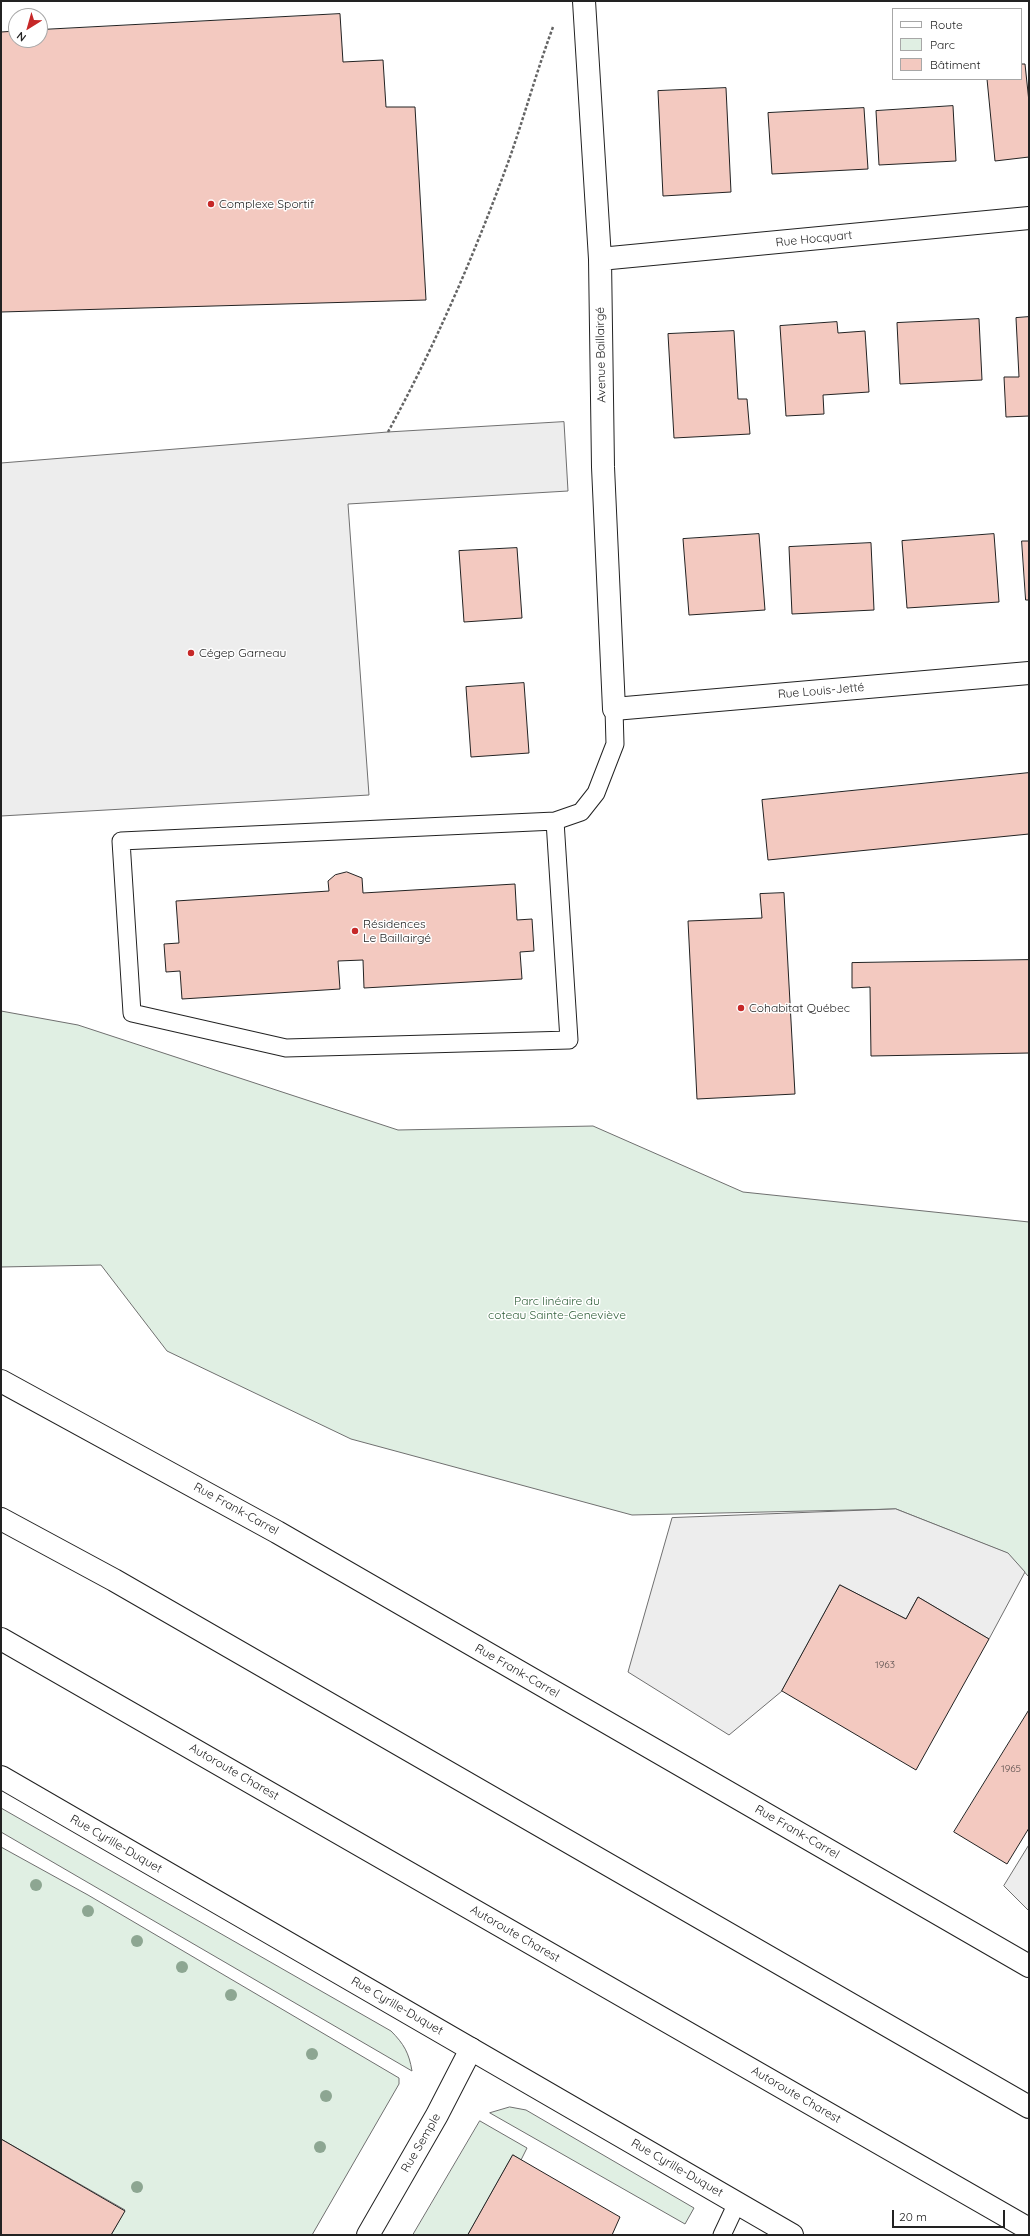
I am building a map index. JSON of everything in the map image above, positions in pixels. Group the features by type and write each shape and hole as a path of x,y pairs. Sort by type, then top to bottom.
{"main road":[{"name":"Avenue Baillairgé","path":"584,1 600,259 603,467 614,709"},
{"name":"Rue Hocquart","path":"600,259 1029,218"},
{"name":"Rue Louis-Jetté","path":"614,709 1029,673"},
{"name":"Rue Frank-Carrel","path":"1,1381 277,1532 1029,1966"},
{"path":"1,1519 114,1580 1029,2107"},
{"name":"Autoroute Charest","path":"1,1639 1029,2229"},
{"name":"Rue Cyrille-Duquet","path":"1,1777 792,2235"},
{"name":"Rue Semple","path":"368,2235 437,2116 471,2049"}],"lane":[{"path":"555,821 569,1040 286,1048 132,1013 122,841 555,821 581,812 596,793 615,744 614,709"},
{"path":"722,2235 737,2203"}],"path":[{"path":"388,432 422,370 474,250 509,157 555,21"}],"green space":[{"name":"Parc linéaire du coteau Sainte-Geneviève","path":"1,1011 78,1025 398,1130 593,1126 743,1192 1029,1222 1029,1577 1007,1553 896,1509 632,1515 351,1439 167,1351 101,1265 1,1267"},
{"path":"1,1808 391,2031 405,2049 412,2071 1,1832"},
{"path":"1,1847 88,1895 399,2078 399,2084 312,2235 111,2235 125,2210 1,2139"},
{"path":"510,2107 526,2110 694,2208 685,2224 490,2113"},
{"path":"480,2121 527,2148 521,2160 513,2155 468,2235 413,2235"}],"shaded area":[{"path":"564,422 568,491 348,504 369,795 1,816 1,463 388,432"},
{"path":"896,1509 1008,1553 1025,1572 989,1639 918,1597 906,1619 840,1585 782,1691 729,1735 628,1672 672,1518"},
{"path":"1029,1845 1029,1911 1004,1886"}],"building":[{"name":"Complexe Sportif","path":"340,14 343,62 383,60 386,107 415,107 426,300 1,312 1,32 8,32 8,48 48,48 48,30"},
{"path":"1022,64 1025,64 1029,102 1029,157 995,161 987,80 1022,80"},
{"path":"726,88 731,192 663,196 658,91"},
{"path":"953,106 956,161 879,165 876,111"},
{"path":"864,108 868,169 772,174 768,113"},
{"path":"1029,317 1029,416 1006,417 1004,377 1019,377 1016,318"},
{"path":"979,319 982,380 900,384 897,323"},
{"path":"837,322 838,333 865,331 869,392 823,395 824,414 786,416 780,326"},
{"path":"734,331 738,399 747,399 750,434 674,438 668,334"},
{"path":"759,534 765,610 689,615 683,539"},
{"path":"994,534 999,602 907,608 902,541"},
{"path":"1022,541 1029,541 1029,600 1026,600"},
{"path":"871,543 874,610 792,614 789,547"},
{"path":"517,548 522,618 464,622 459,551"},
{"path":"524,683 529,753 471,757 466,687"},
{"path":"1029,773 1029,834 768,860 762,800"},
{"name":"Résidences Le Baillairgé","path":"347,872 362,878 363,893 515,884 517,920 532,919 534,951 520,952 522,979 364,988 363,960 338,961 340,989 182,999 180,971 166,972 164,944 179,943 176,901 329,891 328,881 335,875"},
{"name":"Cohabitat Québec","path":"784,893 795,1094 697,1099 688,921 762,918 760,894"},
{"name":"Cohabitat Québec","path":"1029,960 1029,1053 871,1056 870,987 852,988 852,963"},
{"path":"840,1585 906,1619 918,1597 989,1639 916,1770 782,1691"},
{"path":"1029,1710 1029,1828 1007,1864 954,1832"},
{"path":"1,2139 125,2211 111,2235 1,2235"},
{"path":"513,2155 620,2217 612,2235 468,2235"}],"place":[{"name":"Complexe Sportif","path":"211,204"},
{"name":"Cégep Garneau","path":"191,653"},
{"name":"Résidences Le Baillairgé","path":"355,931"},
{"name":"Cohabitat Québec","path":"741,1008"}]}
